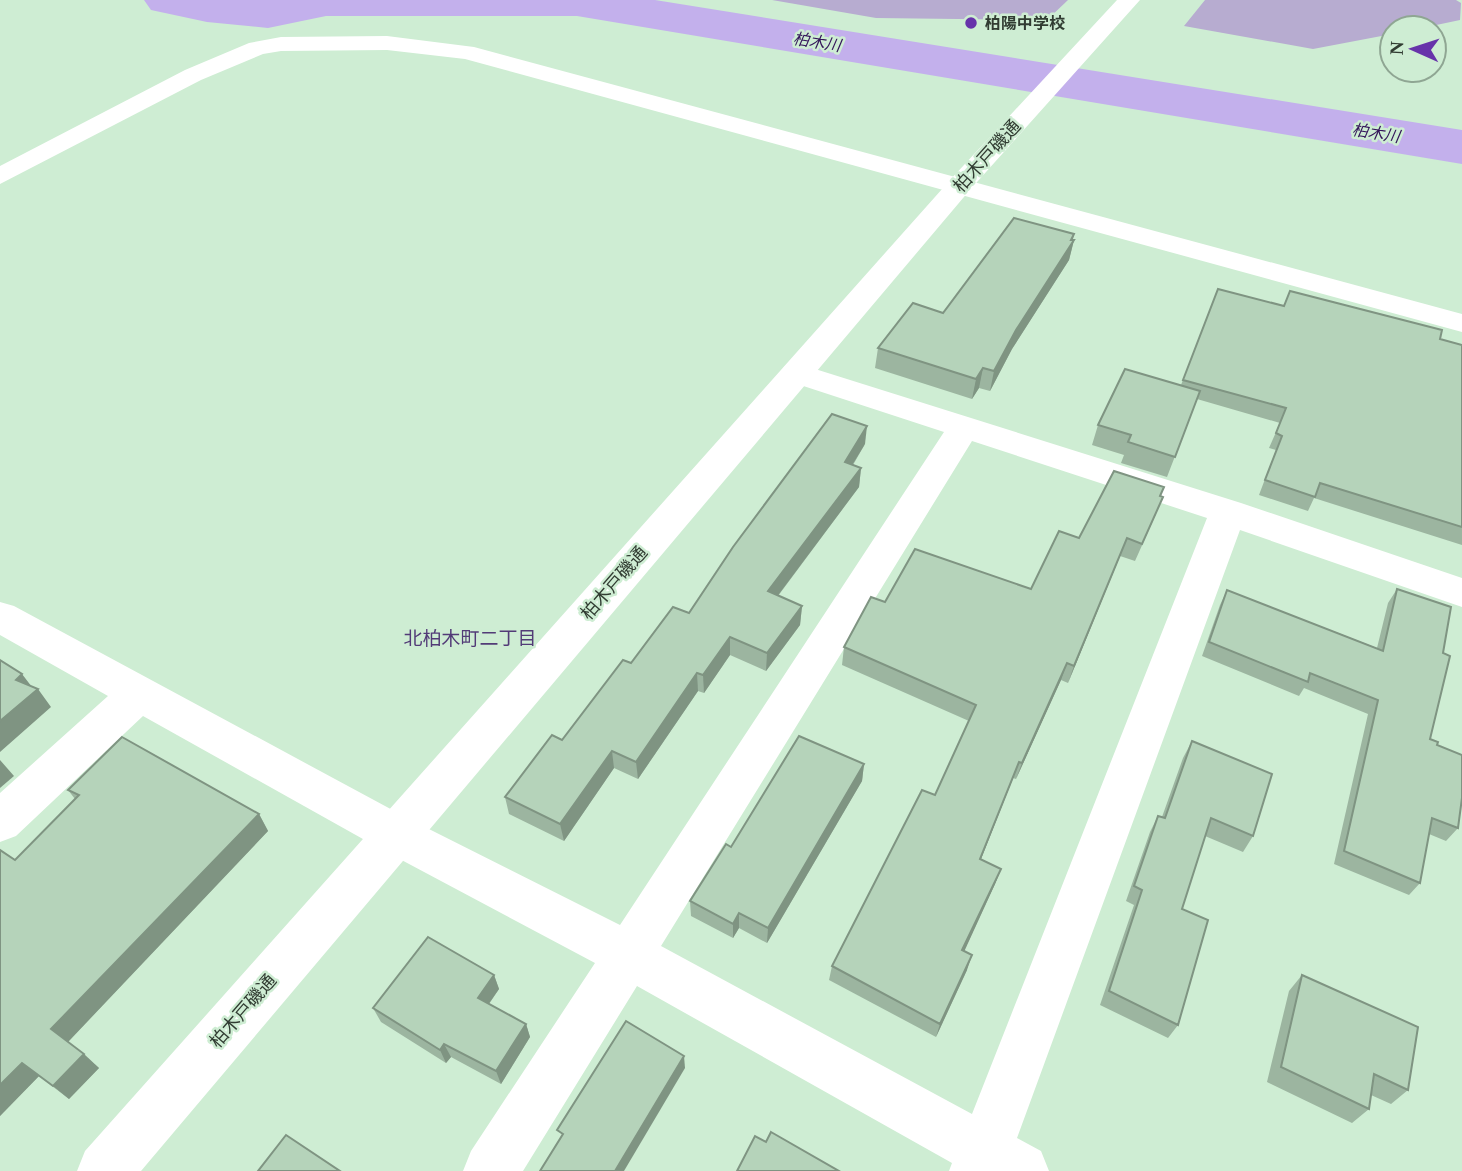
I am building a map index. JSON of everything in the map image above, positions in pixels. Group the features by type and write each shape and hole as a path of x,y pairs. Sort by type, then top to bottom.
{"street":[{"name":"柏木戸磯通","path":"105,1171 960,185 1129,0"},
{"path":"0,176 193,75 257,48 281,44 345,43 434,46 466,52 960,185 1462,323"},
{"path":"796,373 1228,512 1462,593"},
{"path":"491,1171 964,427"},
{"path":"0,617 395,834 629,955 994,1164 1228,512"},
{"path":"0,822 139,694"}],"shaded area":[{"path":"772,0 1068,0 1047,20 876,18"},
{"path":"1205,0 1456,0 1461,3 1460,20 1448,23 1448,14 1378,14 1378,37 1313,49 1184,26"}],"building":[{"path":"1014,218 1074,234 1071,240 1074,240 1016,330 994,371 983,368 976,379 878,348 913,303 943,313"},
{"path":"1218,289 1284,306 1290,291 1442,330 1440,339 1462,345 1462,527 1320,483 1315,497 1265,480 1282,436 1276,433 1286,408 1183,380"},
{"path":"1125,369 1200,391 1175,457 1128,442 1131,435 1098,425"},
{"path":"832,414 867,426 845,462 861,468 768,591 802,606 767,653 730,637 703,675 697,673 636,762 612,751 560,824 505,797 552,735 562,740 623,660 631,663 673,607 689,613 733,547"},
{"path":"1114,471 1164,487 1160,496 1163,497 1142,544 1127,538 1074,666 1067,663 1022,763 1019,762 980,859 1001,869 962,950 972,955 940,1024 832,966 922,790 935,795 976,705 844,647 871,597 885,602 915,549 1031,589 1059,531 1079,538"},
{"path":"1397,589 1451,607 1443,653 1450,656 1430,739 1438,742 1437,745 1462,755 1462,798 1458,828 1432,818 1420,883 1344,851 1378,700 1310,673 1308,682 1209,642 1227,590 1383,651"},
{"path":"0,660 22,674 16,680 38,689 0,721"},
{"path":"799,736 864,764 768,928 739,913 733,924 690,901 726,844 731,847"},
{"path":"122,737 259,814 51,1029 84,1054 53,1086 22,1063 0,1085 0,850 15,860 79,795 68,790"},
{"path":"1192,741 1272,774 1253,836 1211,818 1182,909 1208,920 1178,1025 1109,991 1142,890 1134,886 1158,816 1165,818"},
{"path":"428,937 494,975 478,998 526,1024 496,1071 444,1044 440,1050 373,1008"},
{"path":"1302,975 1418,1027 1408,1090 1374,1074 1369,1109 1281,1067"},
{"path":"626,1021 684,1056 615,1171 540,1171 563,1134 557,1130"},
{"path":"771,1132 839,1171 737,1171 755,1136 766,1142"},
{"path":"286,1135 340,1171 258,1171"}],"waterway":[{"name":"柏木川","path":"168,0 268,13 326,2 577,2 1462,147"}],"place":[{"name":"柏陽中学校","path":"971,23"}],"district":[{"name":"北柏木町二丁目","path":"470,638"}]}
